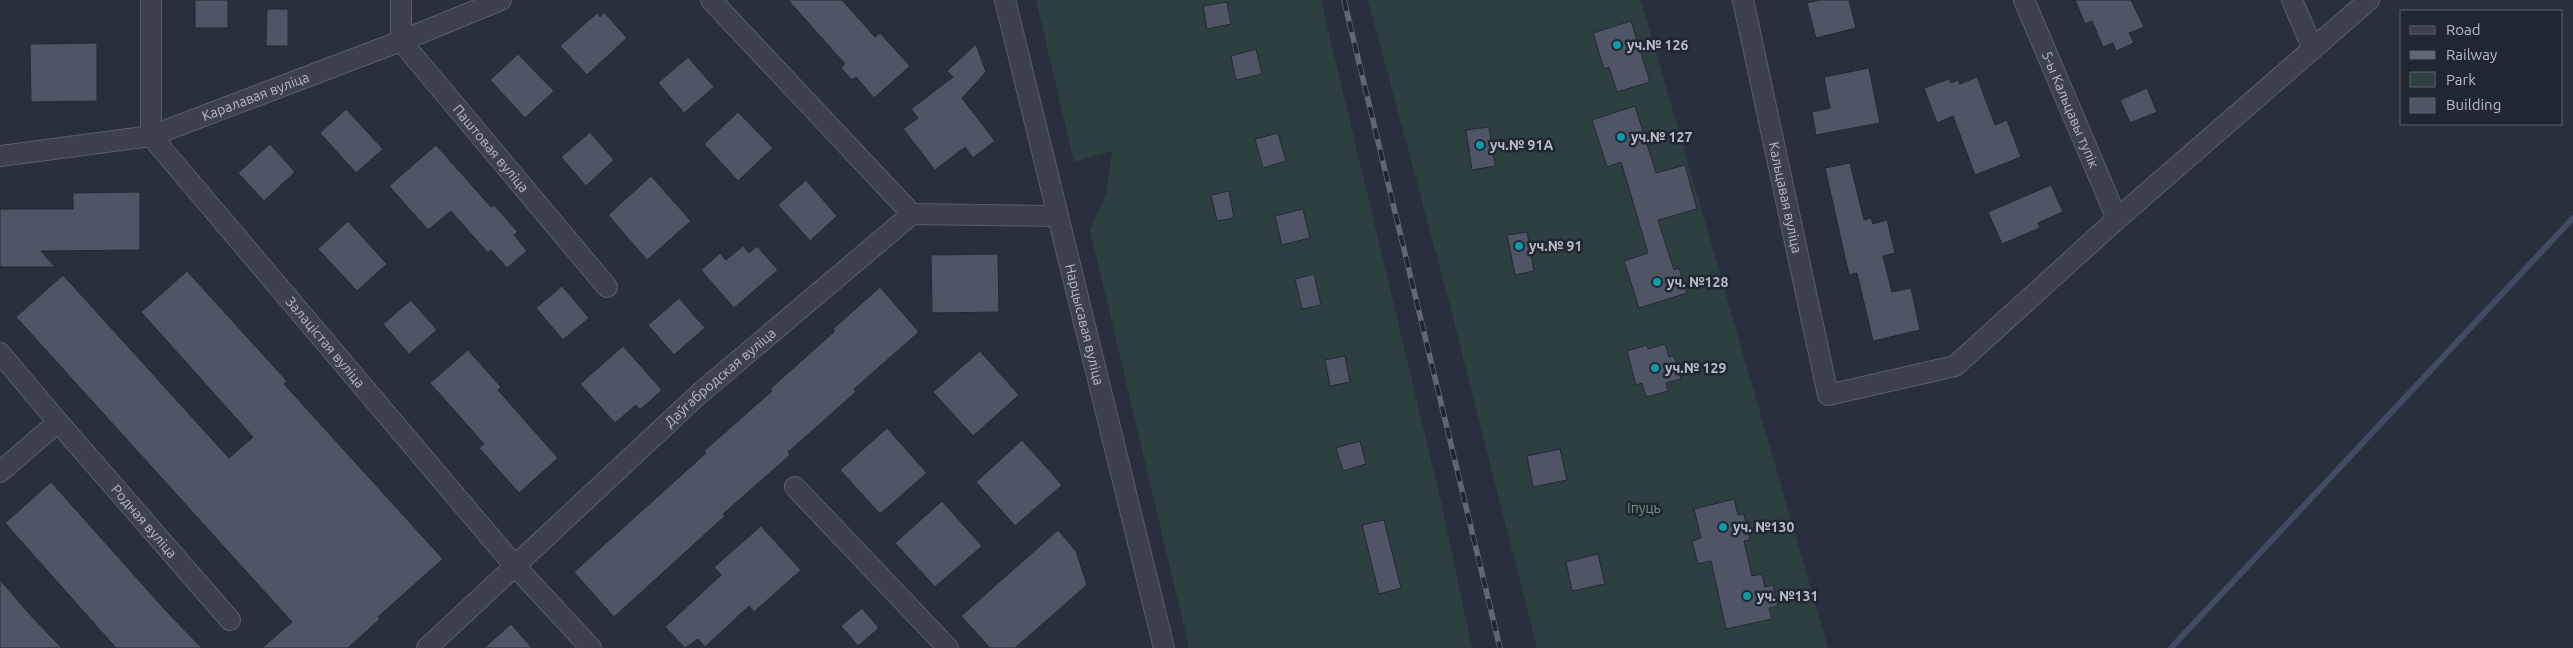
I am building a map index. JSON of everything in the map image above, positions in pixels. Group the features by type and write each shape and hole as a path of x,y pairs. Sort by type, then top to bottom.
{"street":[{"path":"151,0 151,136"},
{"path":"401,0 402,41"},
{"name":"Каралавая вуліца","path":"0,156 151,136 402,41 501,0"},
{"path":"711,0 912,214 1058,216"},
{"name":"Нарцысавая вуліца","path":"1005,0 1164,648"},
{"name":"Кальцавая вуліца","path":"1743,0 1828,395 1955,366 2117,218"},
{"name":"5-ы Кальцавы тупік","path":"2024,0 2117,218"},
{"path":"2292,0 2313,49"},
{"path":"2117,218 2369,0"},
{"name":"Паштовая вуліца","path":"402,41 607,287"},
{"name":"Залацістая вуліца","path":"151,136 514,565 591,648"},
{"name":"Даўгабродская вуліца","path":"427,648 699,394 912,214"},
{"name":"Родная вуліца","path":"0,353 230,620"},
{"path":"0,472 58,422"},
{"path":"795,487 948,648"}],"green space":[{"path":"1036,0 1321,0 1442,506 1472,648 1189,648 1090,230 1106,194 1112,151 1074,162"},
{"name":"Іпуць","path":"1368,0 1641,0 1828,648 1537,648 1450,306"}],"building":[{"path":"195,0 228,0 228,28 195,28"},
{"path":"788,0 842,0 875,37 880,33 910,66 874,98 856,77 852,80 841,68 845,64"},
{"path":"1819,0 1849,0 1856,28 1816,38 1807,3"},
{"path":"2075,0 2131,0 2144,27 2129,33 2134,43 2116,51 2113,43 2103,47 2092,21 2085,24"},
{"path":"1227,2 1231,24 1207,29 1203,6"},
{"path":"267,9 288,9 288,46 266,46"},
{"path":"604,12 627,38 587,75 560,46 597,13 600,17"},
{"name":"уч.№ 126","path":"1631,21 1650,82 1617,92 1609,67 1604,69 1593,33"},
{"path":"97,43 97,101 31,102 30,44"},
{"path":"976,44 986,72 962,98 995,141 973,158 965,147 935,170 903,129 918,118 911,109 953,77 947,71"},
{"path":"1256,49 1262,74 1236,80 1231,56"},
{"path":"518,54 554,91 525,118 490,80"},
{"path":"688,57 714,87 684,113 658,83"},
{"path":"1869,68 1880,123 1816,135 1812,112 1830,108 1824,77"},
{"path":"1977,77 1995,125 2007,120 2021,157 1975,175 1953,116 1937,123 1924,88 1949,79 1951,83 1958,80 1960,84"},
{"path":"2147,88 2157,112 2130,123 2120,100"},
{"path":"1635,106 1656,173 1685,165 1697,209 1658,220 1674,270 1679,268 1687,293 1639,308 1624,261 1648,253 1621,162 1607,167 1592,120"},
{"path":"346,109 383,149 356,173 320,133"},
{"path":"738,112 773,148 738,181 704,144"},
{"name":"уч.№ 91А","path":"1489,127 1495,166 1472,170 1466,130"},
{"path":"590,132 614,160 586,186 561,157"},
{"path":"1278,133 1286,161 1263,168 1255,139"},
{"path":"270,144 295,172 264,201 238,173"},
{"path":"436,145 491,207 494,205 518,232 514,235 527,251 507,268 491,250 488,253 451,211 428,230 389,186"},
{"path":"1850,163 1864,220 1871,218 1873,224 1887,220 1895,253 1883,256 1892,292 1911,288 1920,330 1873,341 1857,273 1849,275 1825,168"},
{"path":"651,176 691,221 647,260 608,215"},
{"path":"806,180 837,216 810,241 778,205"},
{"path":"2051,185 2063,212 2038,223 2040,228 2002,244 1988,212"},
{"path":"1229,191 1234,218 1217,221 1211,195"},
{"path":"140,192 140,250 41,251 55,267 0,267 0,209 73,209 73,193"},
{"path":"1303,209 1310,238 1282,245 1275,216"},
{"path":"348,221 387,264 357,291 318,249"},
{"name":"уч.№ 91","path":"1527,232 1534,271 1515,275 1507,235"},
{"path":"743,246 749,253 757,246 778,270 734,308 701,270 720,253 726,260"},
{"path":"998,254 999,312 932,313 931,255"},
{"path":"187,271 287,381 284,384 443,559 378,617 380,619 348,648 262,648 292,622 16,317 63,275 229,458 253,437 141,312"},
{"path":"1314,274 1321,305 1302,309 1295,279"},
{"path":"562,286 589,318 563,340 536,308"},
{"path":"880,287 919,332 854,389 856,392 788,452 790,455 723,514 725,516 614,617 574,572 706,453 704,451 772,391 770,389 835,331 833,329"},
{"path":"679,298 705,328 674,355 648,325"},
{"path":"411,300 437,330 409,354 383,324"},
{"name":"уч.№ 129","path":"1665,344 1669,357 1674,356 1681,379 1666,383 1668,391 1646,397 1642,383 1636,385 1627,351 1647,345 1648,349"},
{"path":"623,346 662,390 640,410 636,405 615,423 580,384"},
{"path":"468,350 501,387 498,390 558,458 519,493 479,448 484,444 430,383"},
{"path":"980,351 1019,395 973,436 933,392"},
{"path":"1345,356 1350,382 1330,386 1325,360"},
{"path":"887,428 927,473 880,514 840,470"},
{"path":"1022,440 1062,485 1015,526 976,482"},
{"path":"1360,441 1366,464 1343,471 1336,448"},
{"path":"1560,449 1567,480 1533,487 1527,456"},
{"path":"51,482 168,613 202,648 116,648 5,523"},
{"path":"1734,499 1738,515 1744,514 1750,540 1744,541 1752,576 1762,574 1765,587 1773,585 1778,606 1769,608 1772,619 1726,629 1711,561 1698,564 1692,541 1701,538 1694,509"},
{"path":"942,501 982,546 935,587 895,543"},
{"path":"1384,520 1401,588 1379,594 1362,525"},
{"path":"761,526 801,570 754,612 749,606 705,647 698,639 685,648 665,627 721,575 714,567"},
{"path":"1058,530 1076,551 1087,585 1015,648 990,648 961,616"},
{"path":"1598,554 1605,584 1572,591 1566,562"},
{"path":"0,580 33,618 62,648 0,648"},
{"path":"862,608 879,628 858,646 841,626"},
{"path":"511,624 532,648 484,648"}],"waterway":[{"path":"2171,648 2573,218"}],"railway":[{"path":"1344,0 1500,648"}],"place":[{"name":"уч.№ 126","path":"1617,45"},
{"name":"уч.№ 127","path":"1621,137"},
{"name":"уч.№ 91А","path":"1480,145"},
{"name":"уч.№ 91","path":"1519,246"},
{"name":"уч. №128","path":"1657,282"},
{"name":"уч.№ 129","path":"1655,368"},
{"name":"уч. №130","path":"1723,527"},
{"name":"уч. №131","path":"1747,596"}]}
